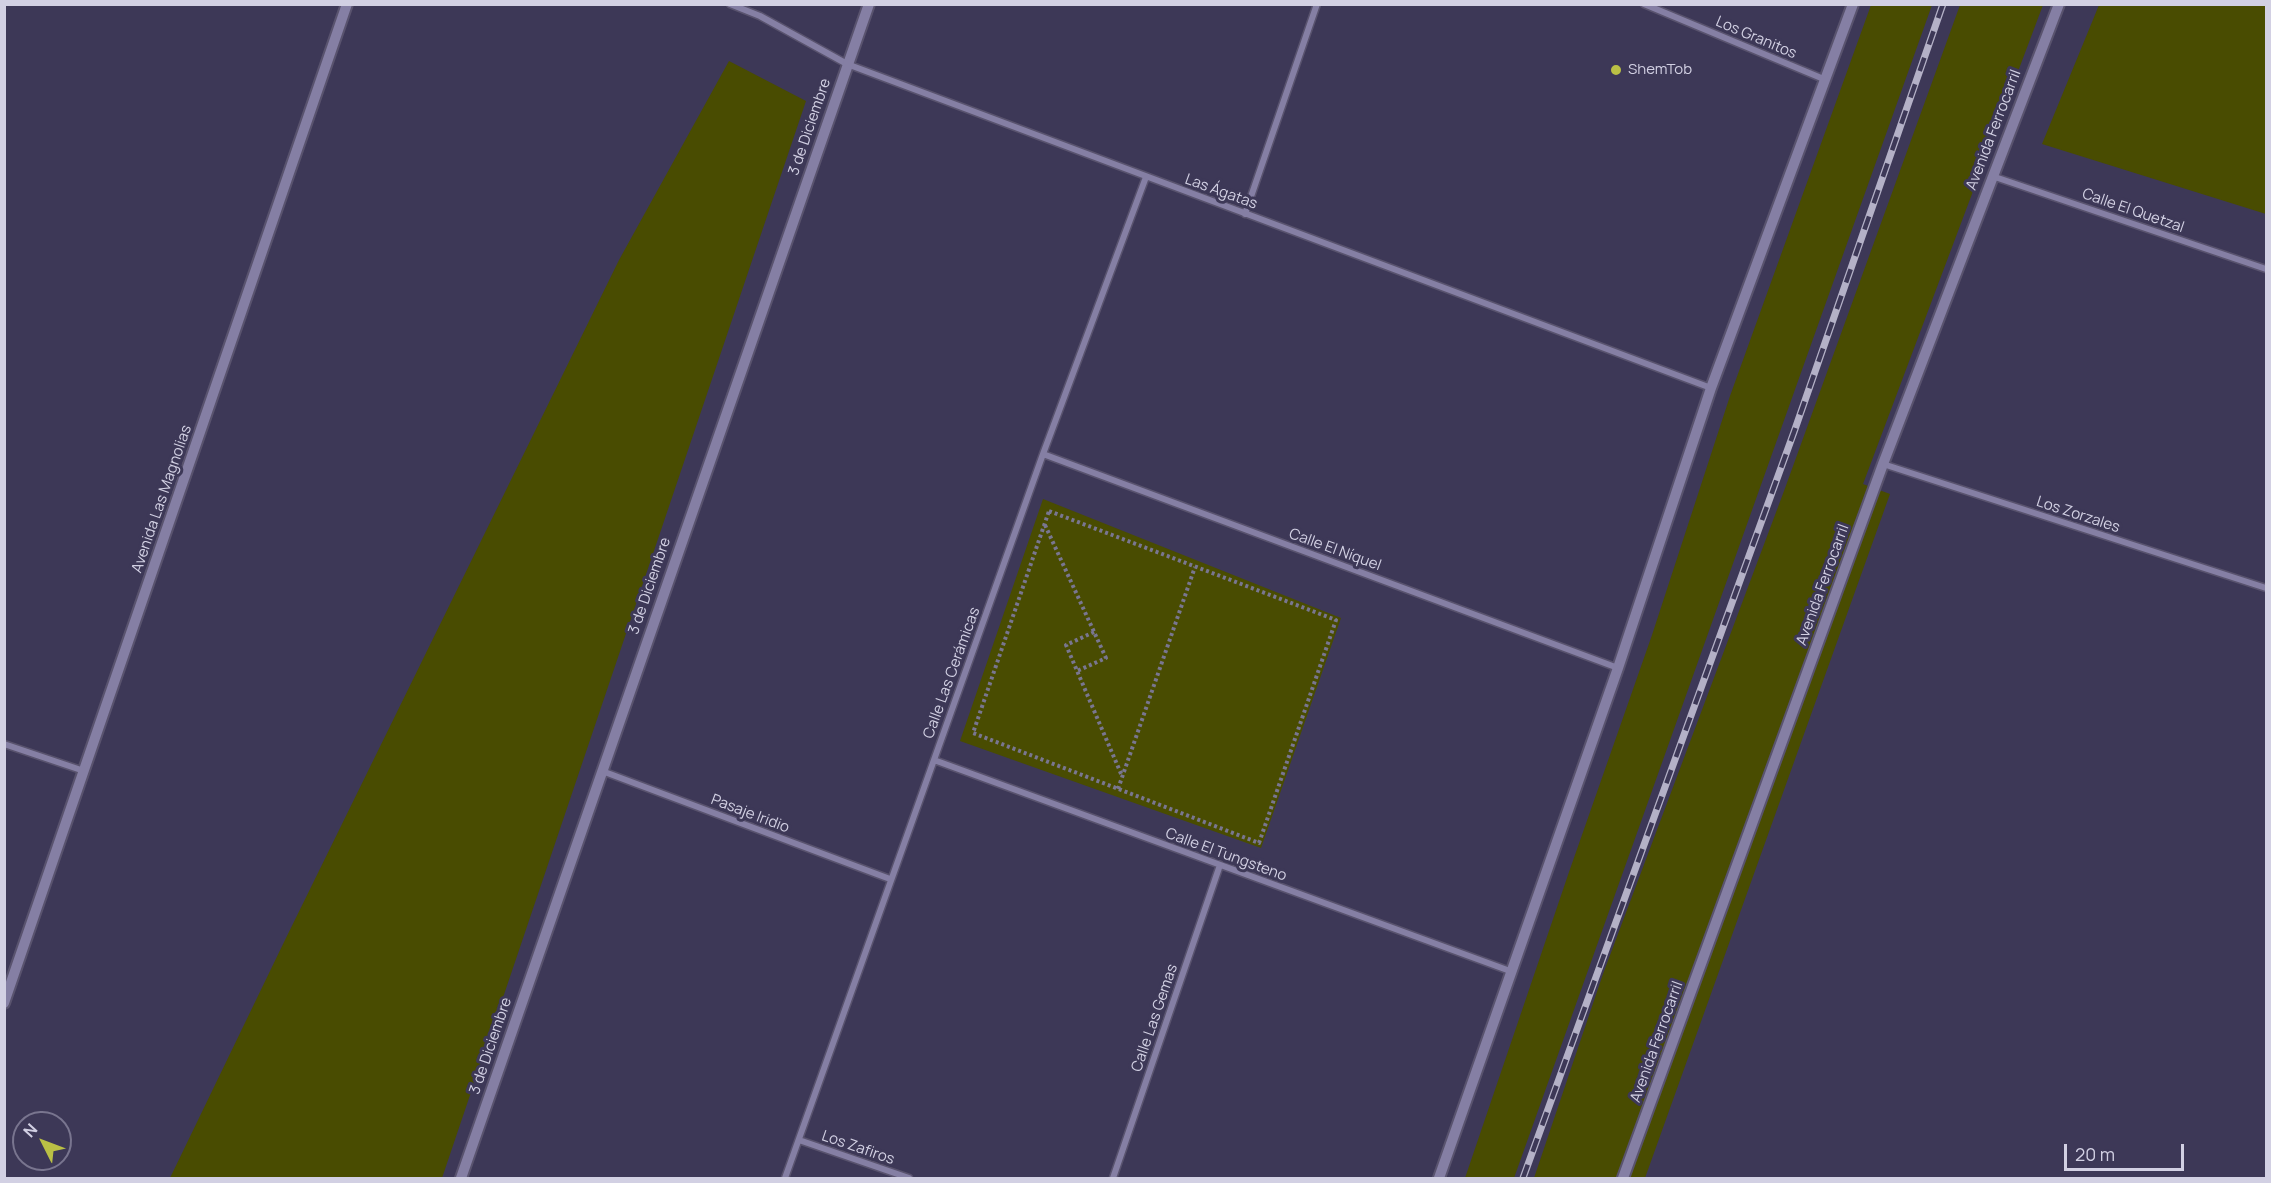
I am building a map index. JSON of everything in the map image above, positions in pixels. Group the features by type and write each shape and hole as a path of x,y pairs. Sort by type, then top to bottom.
{"street":[{"name":"Avenida Las Magnolias","path":"4,1003 347,4"},
{"name":"Las Ágatas","path":"730,4 760,16 848,64 1711,388"},
{"name":"3 de Diciembre","path":"461,1179 869,4"},
{"path":"1245,214 1317,4"},
{"name":"Los Granitos","path":"1644,4 1826,80"},
{"path":"1439,1179 1618,668 1711,388 1853,4"},
{"name":"Avenida Ferrocarril","path":"1623,1179 1883,464 2059,4"},
{"name":"Calle El Quetzal","path":"1992,176 2266,269"},
{"name":"Calle Las Cerámicas","path":"785,1179 1043,454 1146,177"},
{"name":"Calle El Níquel","path":"1043,454 1618,668"},
{"name":"Los Zorzales","path":"1883,464 2266,588"},
{"path":"4,744 84,771"},
{"name":"Calle El Tungsteno","path":"934,760 1510,971"},
{"name":"Pasaje Iridio","path":"602,771 890,879"},
{"name":"Calle Las Gemas","path":"1113,1179 1220,865"},
{"name":"Los Zafiros","path":"798,1140 909,1179"}],"path":[{"path":"1049,510 1336,620 1259,843 973,734 1044,524 1049,510"},
{"path":"1044,524 1106,658 1077,671"},
{"path":"1118,789 1196,567"},
{"path":"1094,632 1066,645 1122,776"}],"shaded area":[{"path":"1871,5 1932,5 1514,1178 1465,1178 1652,635 1730,396"},
{"path":"1960,5 2043,5 1863,484 1890,494 1645,1178 1534,1178 1603,974 1784,491"},
{"path":"2099,5 2266,5 2266,214 2042,144"},
{"path":"729,61 806,101 442,1178 170,1178 619,260"},
{"path":"1043,499 1341,618 1261,848 960,741"}],"railway":[{"path":"1523,1178 1794,432 1943,4"}],"place":[{"name":"ShemTob","path":"1616,70"}]}
